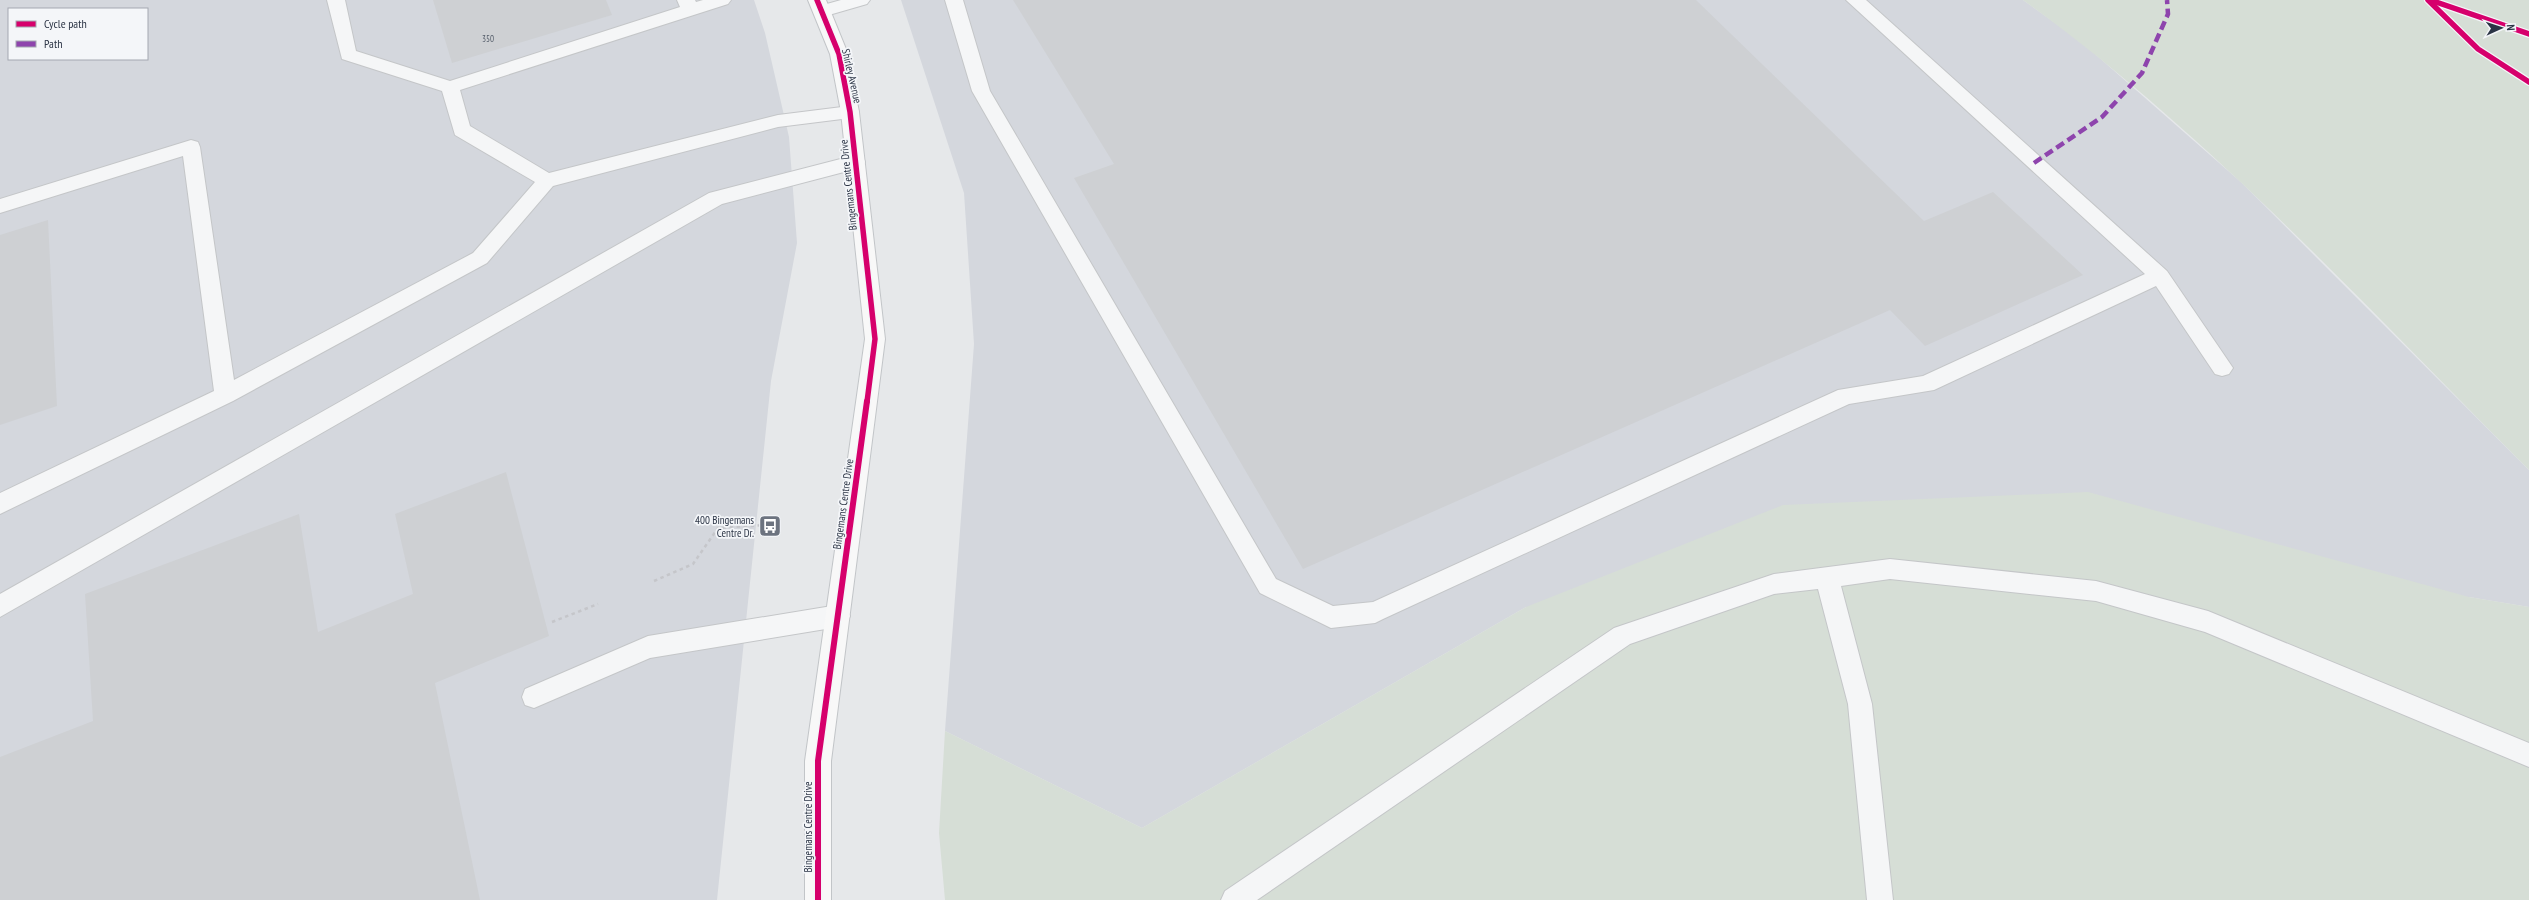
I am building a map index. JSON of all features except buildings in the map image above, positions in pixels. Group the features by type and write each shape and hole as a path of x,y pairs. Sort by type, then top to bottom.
{"main road":[{"name":"Shirley Avenue","path":"819,6 839,54 850,112"},
{"name":"Bingemans Centre Drive","path":"818,900 818,761 875,339 850,112"}],"lane":[{"path":"336,0 348,55 450,87 688,5 722,0"},
{"path":"819,6 861,0"},
{"path":"954,0 981,91 1268,586 1331,617 1375,612 1846,396 1926,384 2160,276"},
{"path":"1855,0 2160,276 2222,368"},
{"path":"450,87 462,130 547,181"},
{"path":"0,504 225,395 480,258 547,181 778,121 850,112"},
{"path":"0,206 191,147 225,395"},
{"path":"0,606 716,198 856,162"},
{"path":"1234,900 1622,636 1774,584 1890,569 2096,591 2208,622 2529,756"},
{"path":"1827,577 1860,704 1880,900"},
{"path":"534,697 648,647 838,616"}],"path":[{"path":"2429,0 2439,11"},
{"path":"2429,0 2529,34"},
{"path":"654,581 693,564 718,528 766,525"},
{"path":"552,622 598,604"}],"shaded area":[{"path":"0,0 754,0 765,33 789,137 797,243 771,381 717,900 0,900"},
{"path":"901,0 2023,0 2079,40 2242,183 2529,470 2529,607 2469,597 1526,607 1142,828 945,731 974,344 964,193"},
{"path":"2023,0 2529,0 2529,470 2347,285 2222,165 2158,107 2092,52"},
{"path":"2088,492 2469,597 2529,607 2529,900 945,900 939,833 945,731 1142,828 1526,607 1783,505"}],"marked path":[{"path":"2034,163 2102,117 2142,73 2168,14 2167,0"}],"cycle path":[{"path":"817,0 839,54 850,112 875,339 818,761 818,900"},
{"path":"2428,0 2478,49 2529,82"},
{"path":"2430,0 2529,34"}],"place":[{"name":"400 Bingemans Centre Dr.","path":"770,526"}]}
